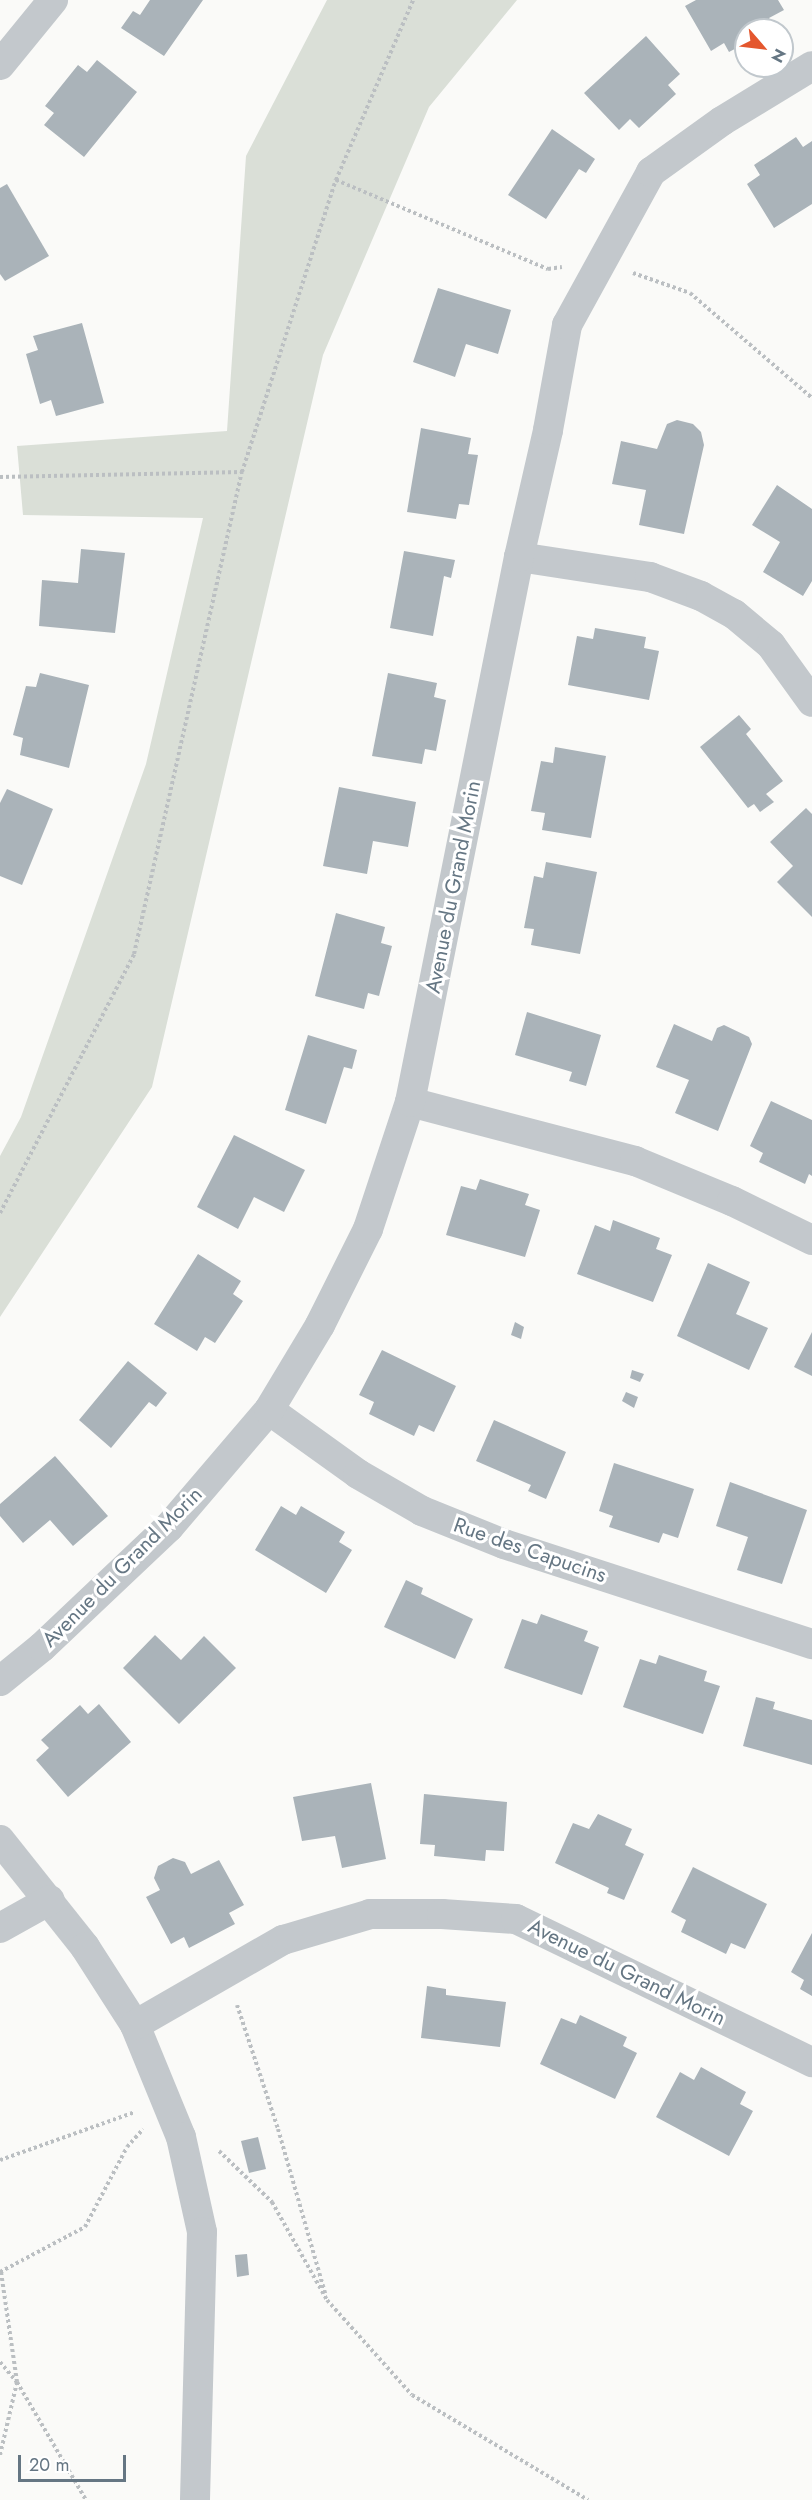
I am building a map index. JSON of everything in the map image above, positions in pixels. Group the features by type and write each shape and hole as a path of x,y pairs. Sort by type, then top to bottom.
{"street":[{"path":"0,65 53,0"},
{"name":"Avenue du Grand Morin","path":"0,1681 42,1647 169,1527 269,1410 320,1325 368,1229 410,1102 519,557 548,430 567,325 651,172 722,121 812,66"},
{"path":"519,557 650,577 701,596 734,614 771,645 812,702"},
{"path":"410,1102 636,1161 732,1201 812,1240"},
{"name":"Rue des Capucins","path":"269,1410 358,1474 422,1511 504,1544 812,1644"},
{"path":"0,1840 50,1900 135,2025 181,2137 202,2232 195,2500"},
{"path":"0,1928 50,1900"},
{"name":"Avenue du Grand Morin","path":"135,2025 283,1940 370,1914 516,1919 812,2062"}],"path":[{"path":"0,1213 134,954 242,472 336,180 413,0"},
{"path":"0,477 242,472"},
{"path":"226,1973 278,2129 327,2300"},
{"path":"0,2160 166,2100"},
{"path":"0,2455 17,2382 0,2272 85,2227 128,2147 166,2100"},
{"path":"215,2147 272,2202 327,2300 412,2395 588,2500"},
{"path":"0,2362 17,2382 86,2500"}],"shaded area":[{"path":"327,0 517,0 429,107 323,355 152,1087 0,1317 0,1156 21,1117 146,764 203,518 23,515 17,446 227,431 246,156"}],"building":[{"path":"150,0 203,0 164,56 121,28 133,11 140,15"},
{"path":"696,0 778,0 784,10 769,18 734,18 734,49 729,52 724,43 711,51 685,6"},
{"path":"646,36 680,74 668,85 676,94 639,128 630,119 619,130 584,93"},
{"path":"97,60 137,92 84,157 44,125 54,113 45,106 78,65 87,72"},
{"path":"552,129 595,159 586,173 579,169 546,219 508,195"},
{"path":"796,137 803,147 812,141 812,204 774,228 747,184 760,175 754,165"},
{"path":"7,184 49,256 5,281 0,274 0,188"},
{"path":"438,288 511,310 498,354 466,344 455,377 413,362"},
{"path":"82,323 104,403 56,416 51,400 40,404 26,354 38,350 33,336"},
{"path":"677,420 693,424 701,432 704,445 684,534 639,525 646,490 612,484 621,441 657,449 667,424"},
{"path":"421,428 471,438 468,454 478,455 469,505 459,504 456,519 407,512"},
{"path":"777,485 812,509 812,581 803,596 763,572 780,542 752,525"},
{"path":"81,549 125,553 115,633 39,626 42,580 78,583"},
{"path":"404,551 455,560 451,578 444,576 433,636 390,628"},
{"path":"595,628 646,637 644,648 659,651 649,700 568,685 577,636 593,639"},
{"path":"40,673 89,685 69,768 20,755 23,738 13,735 26,686 36,687"},
{"path":"388,673 437,683 434,697 446,700 436,751 425,749 422,764 372,756"},
{"path":"739,715 751,729 746,734 783,781 766,794 774,802 760,812 754,804 748,808 700,747"},
{"path":"555,747 606,756 591,838 542,830 545,813 531,811 541,761 553,763"},
{"path":"339,787 416,802 408,847 373,841 367,874 323,866"},
{"path":"7,789 53,809 22,885 0,876 0,803"},
{"path":"806,808 812,814 812,917 777,882 793,866 770,842"},
{"path":"546,862 597,872 580,954 531,945 534,929 524,928 534,876 543,878"},
{"path":"336,913 385,927 381,943 392,946 379,996 368,993 364,1009 315,996"},
{"path":"527,1012 601,1035 586,1086 569,1081 572,1072 515,1055"},
{"path":"674,1024 712,1041 717,1028 724,1025 749,1037 752,1044 718,1131 675,1113 689,1080 656,1067"},
{"path":"308,1035 357,1050 352,1069 344,1067 326,1124 285,1110"},
{"path":"771,1101 812,1120 812,1176 809,1174 805,1184 759,1162 763,1153 750,1146"},
{"path":"234,1135 305,1170 284,1212 254,1197 238,1229 197,1207"},
{"path":"480,1179 529,1194 525,1205 540,1210 525,1257 446,1235 461,1186 476,1190"},
{"path":"613,1220 660,1238 656,1249 672,1255 653,1302 577,1274 595,1225 610,1231"},
{"path":"198,1254 241,1281 233,1294 243,1301 215,1343 205,1337 197,1351 154,1324"},
{"path":"708,1263 750,1282 736,1314 768,1328 749,1370 677,1336"},
{"path":"515,1322 524,1327 521,1339 511,1335"},
{"path":"812,1332 812,1376 794,1367"},
{"path":"382,1350 456,1386 434,1432 419,1425 414,1436 369,1414 374,1402 359,1395"},
{"path":"128,1361 167,1393 156,1407 149,1402 111,1448 79,1420"},
{"path":"632,1370 644,1374 640,1382 630,1378"},
{"path":"626,1392 638,1397 634,1408 622,1401"},
{"path":"494,1420 566,1452 546,1499 528,1491 531,1485 476,1461"},
{"path":"55,1456 108,1516 73,1546 50,1520 23,1543 0,1516 0,1504"},
{"path":"614,1463 694,1489 678,1538 663,1533 659,1543 609,1527 613,1516 599,1511"},
{"path":"730,1482 807,1510 782,1584 737,1570 748,1537 716,1526"},
{"path":"281,1506 296,1515 301,1506 345,1532 339,1542 352,1550 326,1593 255,1550"},
{"path":"406,1580 423,1588 421,1594 473,1619 455,1659 384,1627"},
{"path":"541,1614 588,1631 584,1641 599,1647 582,1695 504,1668 522,1619 537,1624"},
{"path":"155,1635 181,1660 204,1636 236,1668 179,1724 123,1668"},
{"path":"659,1655 707,1671 704,1681 720,1686 703,1734 623,1707 640,1659 656,1664"},
{"path":"756,1697 775,1702 773,1709 812,1720 812,1765 743,1746"},
{"path":"99,1704 131,1742 68,1797 36,1760 49,1748 41,1740 80,1705 88,1714"},
{"path":"371,1783 386,1859 342,1868 335,1836 302,1841 293,1797"},
{"path":"424,1794 507,1802 504,1851 486,1850 485,1861 434,1856 435,1845 420,1844"},
{"path":"598,1814 632,1829 625,1845 644,1854 624,1900 607,1893 609,1888 555,1863 573,1823 589,1829"},
{"path":"173,1858 185,1862 191,1874 219,1860 244,1905 229,1913 235,1924 189,1948 184,1937 171,1944 146,1897 160,1890 154,1878 158,1866"},
{"path":"693,1867 767,1904 745,1949 731,1943 726,1954 681,1932 686,1920 671,1912"},
{"path":"812,1933 812,1996 800,1989 804,1980 791,1972"},
{"path":"427,1986 446,1989 446,1995 506,2002 500,2047 421,2038"},
{"path":"580,2015 627,2037 623,2046 637,2053 615,2099 540,2064 561,2018 576,2024"},
{"path":"701,2067 746,2092 740,2104 753,2111 729,2156 656,2117 680,2072 694,2080"},
{"path":"258,2137 266,2169 249,2173 241,2141"},
{"path":"247,2254 249,2275 237,2277 235,2255"}]}
